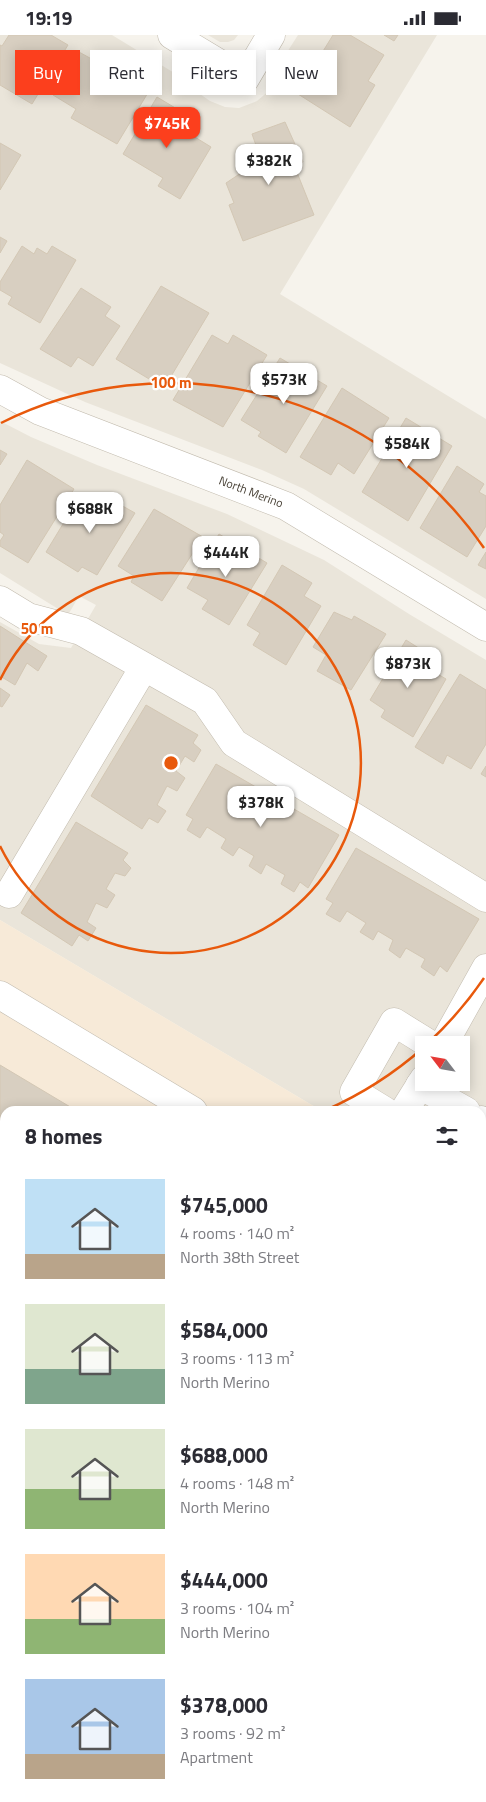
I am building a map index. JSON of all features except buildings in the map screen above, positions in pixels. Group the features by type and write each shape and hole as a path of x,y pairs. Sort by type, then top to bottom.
{"street":[{"path":"172,35 245,79 271,35"},
{"name":"North Merino","path":"0,389 40,411 286,506 486,627"},
{"path":"0,600 28,617 81,631 205,701 234,743 486,899"},
{"path":"9,894 144,667"},
{"path":"448,1036 486,968"},
{"path":"0,995 185,1106"},
{"path":"377,1106 354,1092 394,1022 417,1036"},
{"path":"407,1106 416,1091"},
{"path":"436,1091 458,1106"}],"shaded area":[{"path":"0,35 112,35 137,50 90,50 90,95 162,95 162,65 172,72 172,95 201,95 225,107 239,108 257,101 266,93 266,95 337,95 337,50 288,50 298,35 437,35 280,294 486,419 486,599 304,489 262,470 85,402 0,363"},
{"path":"208,35 238,35 234,40 220,42"},
{"path":"0,421 31,437 97,465 227,514 324,560 486,660 486,1106 314,1106 0,920 0,622 39,644 71,648 96,605 79,596 68,615 0,573"},
{"path":"0,920 314,1106 0,1106"}]}
